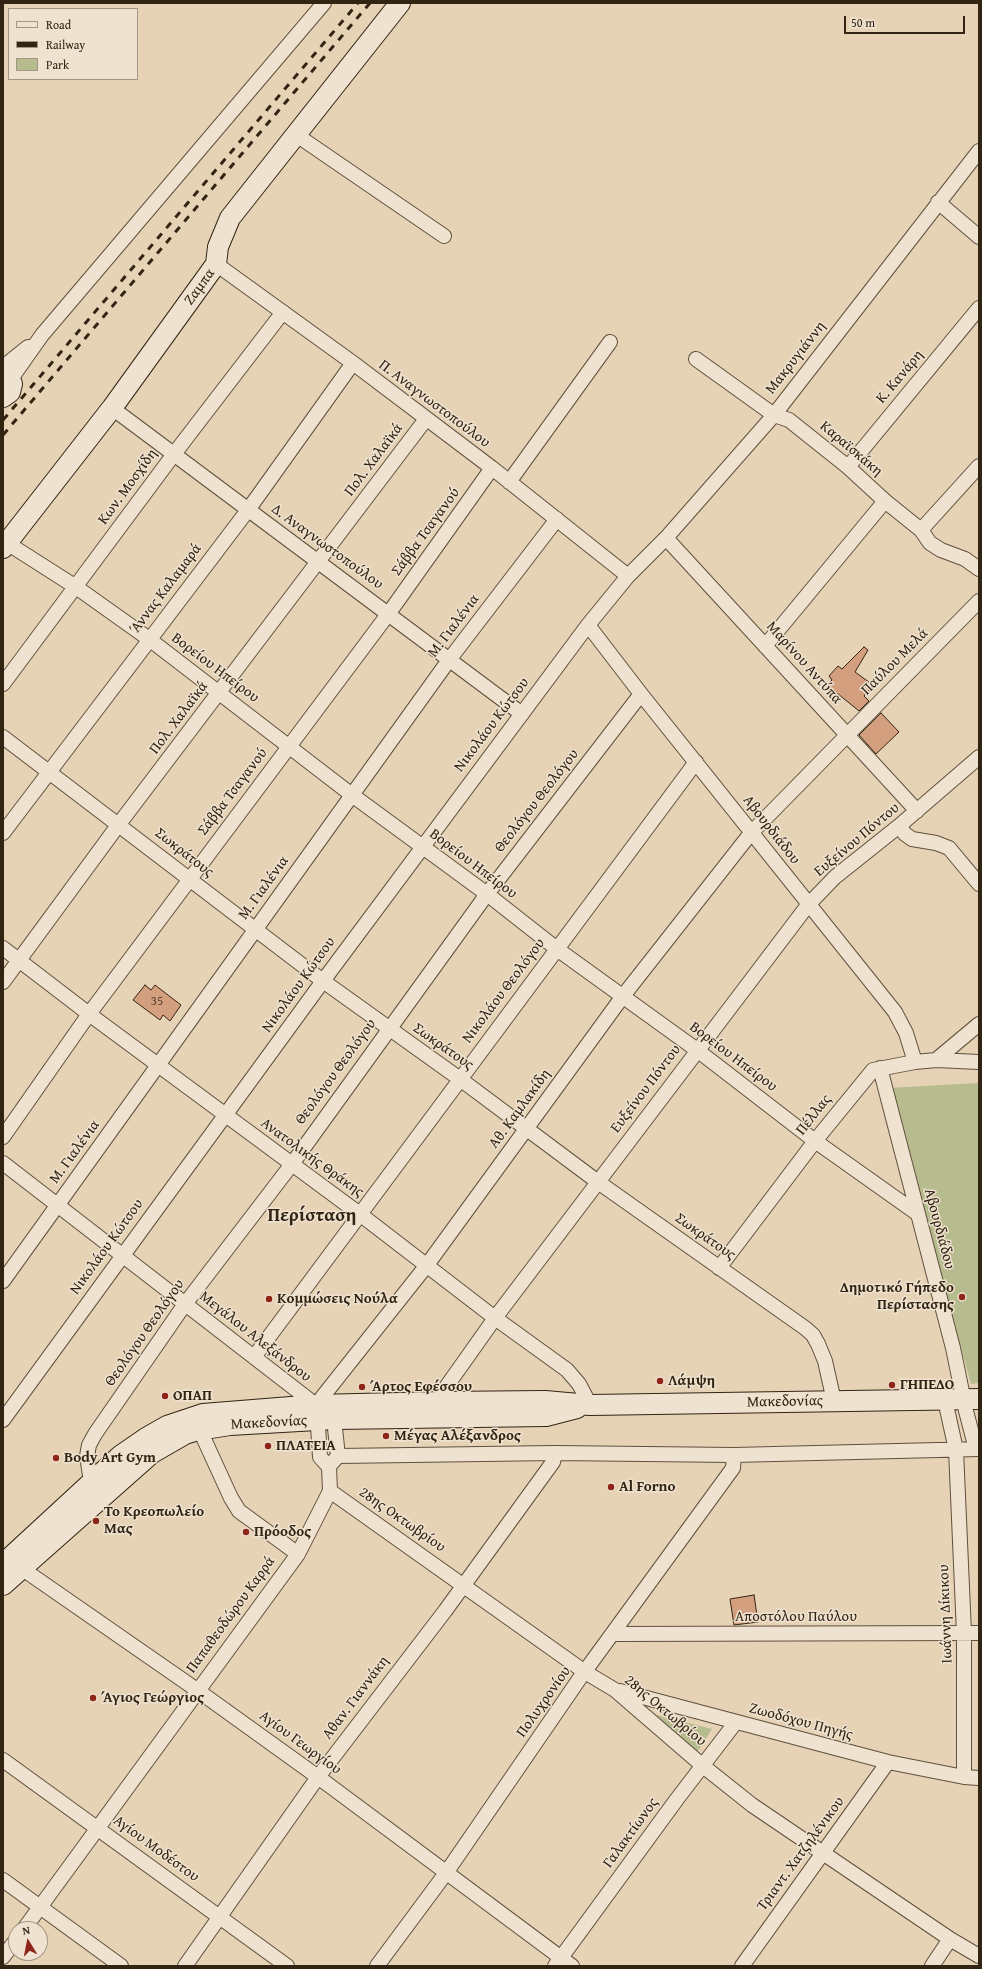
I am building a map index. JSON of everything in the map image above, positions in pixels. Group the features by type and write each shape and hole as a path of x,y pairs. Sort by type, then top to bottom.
{"main road":[{"name":"Ζαμπα","path":"4,544 112,408 216,264 218,247 230,218 294,134 400,3"},
{"path":"3,397 10,392 6,373"},
{"name":"Μακεδονίας","path":"9,1561 152,1453 184,1434 209,1427 441,1402 545,1400 590,1405 963,1400"},
{"name":"Μακεδονίας","path":"3,1585 9,1561 91,1482 120,1456 146,1438 167,1426 183,1420 203,1414 226,1411 322,1415 546,1416 590,1405"}],"street":[{"path":"6,373 42,335 324,3"},
{"path":"294,134 444,236"},
{"name":"Μακρυγιάννη","path":"628,576 666,538 774,415 979,151"},
{"path":"938,202 979,237"},
{"name":"Π. Αναγνωστοπούλου","path":"216,264 353,363 492,468 628,576"},
{"name":"Κ. Κανάρη","path":"848,467 979,308"},
{"name":"Κων. Μοσχίδη","path":"3,684 174,454 283,312"},
{"path":"509,482 610,342"},
{"name":"Καραϊσκάκη","path":"696,360 774,415 790,420 848,467 885,501 921,530 930,543 941,550 965,559 979,569"},
{"name":"Άννας Καλαμαρά","path":"3,834 248,510 353,363"},
{"name":"Δ. Αναγνωστοπούλου","path":"112,408 318,563 389,613 522,714"},
{"name":"Πολ. Χαλαϊκά","path":"3,982 119,824 426,419"},
{"path":"921,530 979,466"},
{"name":"Σάββα Τσαγανού","path":"3,1137 89,1014 389,613 492,468"},
{"path":"765,646 885,501"},
{"name":"Μ. Γιαλένια","path":"3,1281 159,1065 255,928 449,660 557,519"},
{"name":"Μαρίνου Αντύπα","path":"666,538 917,811"},
{"name":"Βορείου Ηπείρου","path":"4,544 76,587 220,692 352,796 487,894 557,949 697,1050 815,1141 918,1214"},
{"name":"Νικολάου Κώτσου","path":"3,1420 122,1255 422,847 588,624 628,576"},
{"name":"Παύλου Μελά","path":"751,833 979,601"},
{"name":"Αβουρδιάδου","path":"588,624 641,694 895,1012 906,1033 915,1062"},
{"name":"Θεολόγου Θεολόγου","path":"91,1482 87,1456 89,1445 95,1434 185,1304 292,1164 388,1029 487,894 641,694"},
{"name":"Σωκράτους","path":"3,737 388,1029 460,1079 598,1182 813,1335 825,1361 834,1401"},
{"name":"Ευξείνου Πόντου","path":"441,1402 444,1390 495,1318 808,905 835,877 917,811 979,757"},
{"name":"Νικολάου Θεολόγου","path":"254,1357 361,1215 460,1079 696,762"},
{"path":"899,826 905,834 912,839 936,843 949,848 979,884"},
{"name":"Αθ. Καμλακίδη","path":"322,1415 427,1265 623,996 751,833"},
{"name":"Ανατολικής Θράκης","path":"3,948 89,1014 361,1215 495,1318 567,1370 579,1384 590,1405"},
{"path":"936,1060 979,1024"},
{"name":"Πέλλας","path":"719,1268 815,1141 866,1076 873,1070 915,1062 936,1060 979,1062"},
{"name":"Αβουρδιάδου","path":"880,1068 953,1348 963,1400"},
{"name":"Μεγάλου Αλεξάνδρου","path":"3,1163 254,1357 322,1415"},
{"path":"329,1467 338,1456 555,1452 734,1455 978,1449 963,1400"},
{"name":"Ιωάννη Δίκικου","path":"963,1400 956,1450 964,1633 964,1777"},
{"path":"322,1415 338,1456"},
{"name":"Παπαθεοδώρου Καρρά","path":"30,1921 197,1690 298,1554 330,1491 329,1467 320,1456 322,1415"},
{"path":"204,1439 231,1498 239,1511 298,1554"},
{"name":"Αθαν. Γιαννάκη","path":"184,1966 318,1776 445,1611 463,1584 553,1462 555,1452"},
{"name":"Πολυχρονίου","path":"377,1966 446,1873 585,1672 733,1468 734,1455"},
{"name":"28ης Οκτωβρίου","path":"330,1491 585,1672 615,1690 703,1766 752,1805 979,1956"},
{"name":"Αγίου Γεωργίου","path":"9,1561 197,1690 318,1776 563,1963"},
{"name":"Αποστόλου Παύλου","path":"613,1634 979,1633"},
{"name":"Ζωοδόχου Πηγής","path":"615,1690 888,1762 964,1777 979,1778"},
{"name":"Γαλακτίωνος","path":"563,1963 736,1722"},
{"name":"Αγίου Μοδέστου","path":"3,1760 287,1966"},
{"name":"Τριαντ. Χατζηλένικου","path":"742,1966 888,1762"},
{"path":"3,1880 121,1966"},
{"path":"932,1966 950,1938"}],"green space":[{"name":"Δημοτικό Γήπεδο Περίστασης","path":"979,1083 979,1383 971,1384 888,1088"},
{"path":"641,1711 712,1729 696,1754"}],"building":[{"path":"864,647 868,650 855,672 873,685 864,696 869,701 859,711 827,685 832,680 829,676 838,666 842,669"},
{"path":"881,713 899,732 876,754 859,735"},
{"path":"145,985 151,990 155,985 181,1005 170,1021 163,1015 160,1020 133,1000"},
{"path":"754,1595 758,1622 734,1625 730,1599"}],"railway":[{"path":"3,420 358,3"},
{"path":"3,435 370,3"}],"place":[{"name":"Δημοτικό Γήπεδο Περίστασης","path":"962,1297"},
{"name":"Κομμώσεις Νούλα","path":"269,1299"},
{"name":"Λάμψη","path":"660,1381"},
{"name":"ΓΗΠΕΔΟ","path":"892,1385"},
{"name":"Άρτος Εφέσσου","path":"362,1387"},
{"name":"ΟΠΑΠ","path":"165,1396"},
{"name":"Μέγας Αλέξανδρος","path":"386,1436"},
{"name":"ΠΛΑΤΕΙΑ","path":"268,1446"},
{"name":"Body Art Gym","path":"56,1458"},
{"name":"Al Forno","path":"611,1487"},
{"name":"Το Κρεοπωλείο Μας","path":"96,1521"},
{"name":"Πρόοδος","path":"246,1532"},
{"name":"Άγιος Γεώργιος","path":"93,1698"}],"district":[{"name":"Περίσταση","path":"312,1216"}]}
